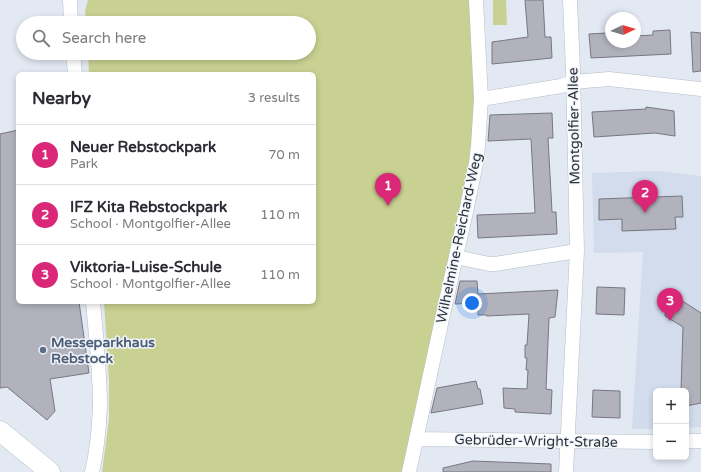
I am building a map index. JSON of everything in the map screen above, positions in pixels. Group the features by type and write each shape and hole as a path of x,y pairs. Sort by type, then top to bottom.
{"main road":[{"path":"0,431 50,472"}],"street":[{"path":"70,0 71,16"},
{"name":"Wilhelmine-Reichard-Weg","path":"409,472 476,163 481,99 476,0"},
{"name":"Montgolfier-Allee","path":"566,472 577,251 570,0"},
{"path":"74,60 75,72"},
{"path":"481,99 561,86 573,82 608,79 701,89"},
{"path":"456,257 488,264 495,264 577,251"},
{"path":"92,472 98,437 100,408 93,304"},
{"name":"Gebrüder-Wright-Straße","path":"416,439 653,442"},
{"path":"689,441 701,441"}],"shaded area":[{"path":"657,171 701,176 701,427 689,428 689,388 653,388 653,429 632,429 643,252 594,253 592,173"}],"green space":[{"path":"88,0 471,0 476,88 473,156 402,472 102,472 109,419 109,381 104,304 316,304 316,72 89,72 88,60 316,60 316,16 85,16 85,11"},
{"path":"493,0 506,0 507,25 493,25"}],"building":[{"path":"525,0 543,0 545,37 551,37 552,58 492,64 492,42 528,37"},
{"path":"670,30 671,54 591,58 589,34 605,33 605,48 641,48 641,36 653,35 653,31"},
{"path":"691,32 701,33 701,71 693,72"},
{"path":"646,107 674,111 675,136 655,133 594,137 592,112 646,109"},
{"path":"552,113 553,138 548,138 552,212 556,212 557,234 478,238 477,215 535,213 531,139 488,141 490,115"},
{"name":"Messeparkhaus Rebstock","path":"16,130 16,304 79,304 89,373 50,379 55,411 47,420 7,387 0,388 0,134"},
{"path":"682,196 683,217 675,217 676,229 622,231 622,219 599,220 599,199"},
{"path":"460,281 477,281 478,294 558,290 555,317 549,318 546,389 552,390 551,414 515,412 515,409 504,408 503,388 527,389 528,370 526,370 527,358 525,358 525,345 527,345 529,314 478,315 478,303 455,304"},
{"path":"597,287 625,288 624,315 596,314"},
{"path":"667,291 701,313 701,403 689,405 689,388 681,388 683,327 665,316"},
{"path":"476,381 478,389 480,389 483,404 431,413 437,388"},
{"path":"593,390 620,391 620,418 592,417"},
{"path":"473,461 551,464 551,472 443,472 443,468"}],"place":[{"name":"Neuer Rebstockpark","path":"388,206"},
{"name":"IFZ Kita Rebstockpark","path":"645,213"},
{"name":"Viktoria-Luise-Schule","path":"670,321"},
{"name":"Messeparkhaus Rebstock","path":"43,350"}]}
